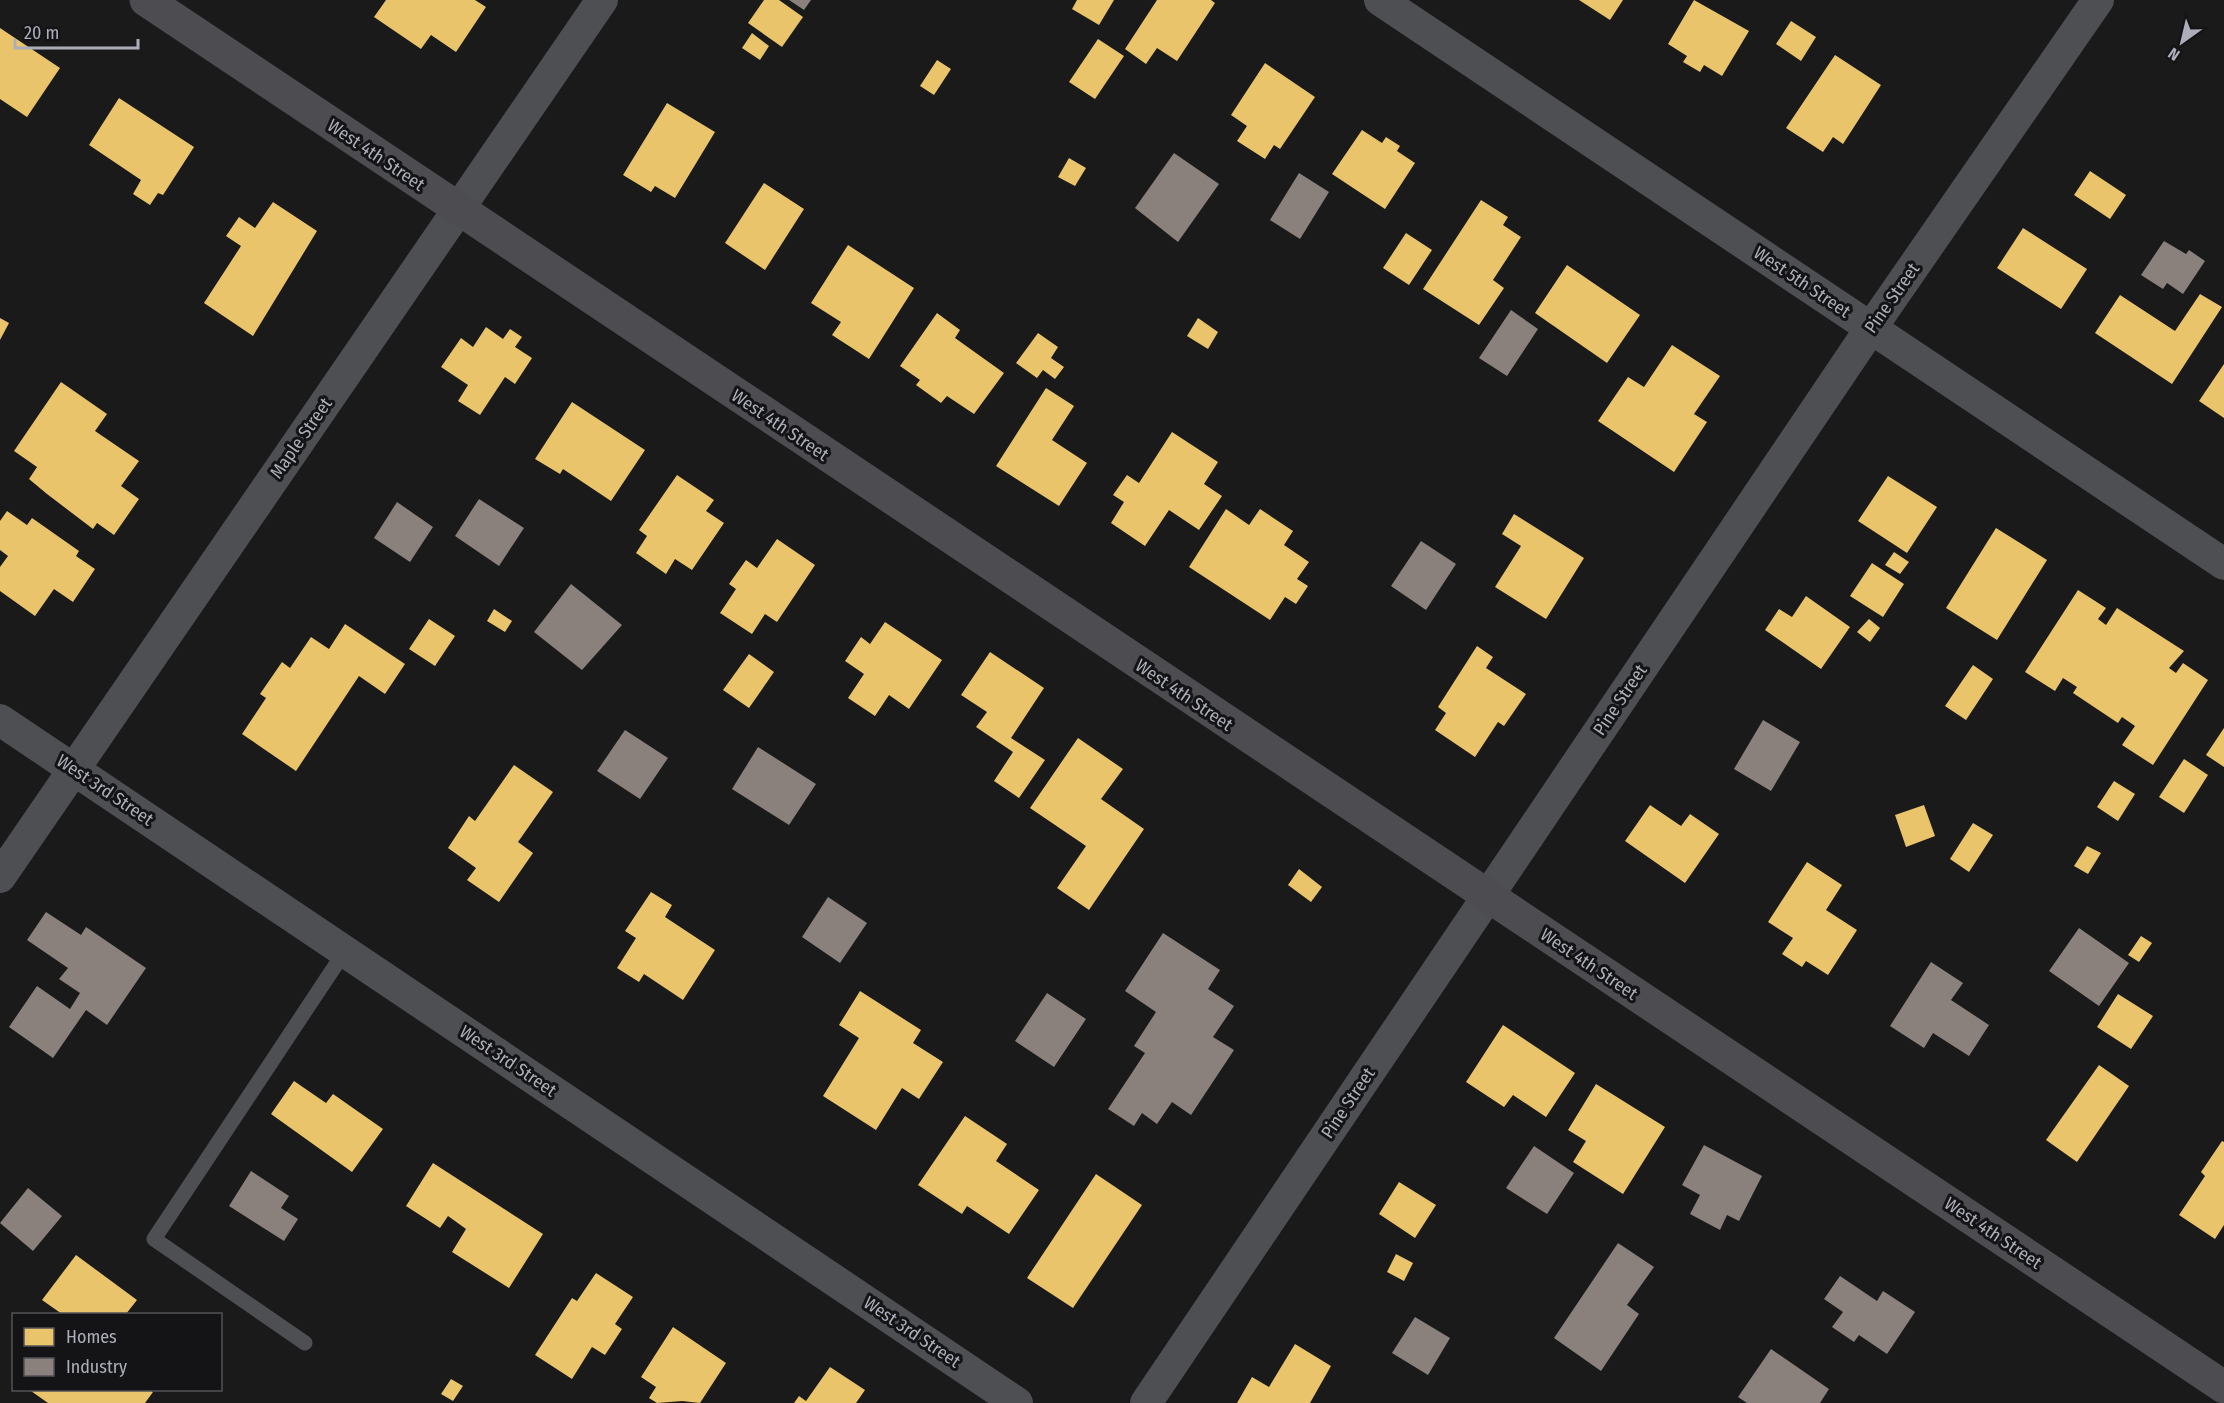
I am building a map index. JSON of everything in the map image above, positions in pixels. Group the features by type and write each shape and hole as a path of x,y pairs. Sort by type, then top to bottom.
{"street":[{"name":"West 4th Street","path":"146,0 2224,1387"},
{"name":"Maple Street","path":"0,877 602,0"},
{"name":"West 5th Street","path":"1380,0 2224,564"},
{"name":"Pine Street","path":"1146,1403 1871,328 2098,0"},
{"name":"West 3rd Street","path":"0,720 1017,1403"}],"lane":[{"path":"305,1343 154,1239 345,951"}],"building: Homes":[{"path":"386,0 475,0 486,7 456,52 431,35 421,49 374,17"},
{"path":"764,0 779,0 803,17 782,47 748,23"},
{"path":"1077,0 1114,0 1099,25 1072,9"},
{"path":"1157,0 1211,0 1215,3 1177,61 1157,48 1146,64 1125,49"},
{"path":"1579,0 1623,0 1610,20"},
{"path":"1694,0 1749,31 1722,76 1704,65 1700,72 1683,62 1687,56 1668,44"},
{"path":"1791,21 1816,37 1801,61 1776,44"},
{"path":"0,28 60,68 27,117 0,99"},
{"path":"752,33 769,46 760,60 742,48"},
{"path":"1098,39 1124,56 1095,99 1069,82"},
{"path":"1835,55 1881,85 1843,144 1833,137 1823,152 1786,128"},
{"path":"937,60 951,69 934,95 920,86"},
{"path":"1265,63 1315,97 1280,149 1274,145 1265,159 1237,141 1247,126 1231,115"},
{"path":"119,98 194,147 163,195 158,193 150,205 133,194 141,180 89,145"},
{"path":"667,103 715,132 675,198 655,186 651,192 623,175"},
{"path":"1362,130 1382,143 1386,137 1400,146 1397,151 1415,163 1385,209 1332,174"},
{"path":"1069,158 1086,168 1075,186 1058,177"},
{"path":"2090,171 2126,195 2110,219 2074,195"},
{"path":"764,183 804,209 765,270 725,243"},
{"path":"1481,200 1508,217 1503,225 1521,237 1493,280 1504,288 1479,325 1423,289"},
{"path":"273,202 317,231 253,336 204,303 241,246 226,236 239,217 255,228"},
{"path":"2023,228 2087,269 2061,309 1997,268"},
{"path":"1406,233 1432,250 1409,285 1383,268"},
{"path":"848,245 914,288 869,359 832,335 841,322 811,303"},
{"path":"1567,265 1640,315 1607,363 1535,313"},
{"path":"2200,294 2222,307 2172,384 2095,333 2120,295 2175,331"},
{"path":"937,313 960,330 955,338 1004,373 974,414 947,396 941,403 916,385 920,380 900,366"},
{"path":"0,318 9,323 0,340"},
{"path":"1198,318 1218,332 1208,349 1187,336"},
{"path":"486,327 503,339 510,329 522,337 515,347 532,358 515,384 505,377 480,415 458,401 468,385 441,367 461,338 473,347"},
{"path":"1038,333 1058,347 1051,358 1064,367 1055,379 1043,370 1037,378 1016,363"},
{"path":"1672,345 1720,376 1694,414 1707,422 1674,472 1598,421 1628,377 1644,387"},
{"path":"2224,364 2224,418 2199,401"},
{"path":"61,382 107,414 95,431 139,461 121,486 139,499 114,535 97,523 93,529 29,479 37,467 14,451"},
{"path":"1046,388 1074,406 1052,440 1087,463 1059,506 996,466"},
{"path":"572,402 645,450 611,501 563,469 560,474 535,459"},
{"path":"1172,432 1218,462 1204,484 1222,496 1199,530 1169,510 1145,546 1111,523 1124,502 1113,495 1127,475 1139,483"},
{"path":"677,475 714,500 706,511 724,523 692,570 675,559 666,574 636,553 647,536 639,530"},
{"path":"1888,476 1937,507 1907,553 1858,521"},
{"path":"1226,509 1249,525 1260,509 1293,531 1284,545 1309,562 1297,579 1308,586 1296,604 1285,597 1270,620 1189,567"},
{"path":"7,511 27,525 32,518 79,551 76,556 95,569 73,602 54,589 35,616 0,591 0,567 8,556 0,550 0,521"},
{"path":"1514,514 1584,558 1546,619 1495,587 1521,546 1502,534"},
{"path":"1996,528 2047,560 1997,640 1946,608"},
{"path":"777,539 815,565 777,622 765,614 752,634 720,613 736,589 729,584 746,560 757,568"},
{"path":"1894,552 1909,562 1900,574 1885,565"},
{"path":"1872,563 1904,584 1883,617 1850,596"},
{"path":"2078,590 2106,608 2098,619 2106,625 2117,608 2184,651 2169,668 2176,673 2183,663 2208,680 2153,765 2122,745 2135,726 2122,717 2118,723 2073,693 2077,687 2063,678 2055,691 2025,672"},
{"path":"1806,596 1850,627 1821,669 1765,630 1779,609 1792,617"},
{"path":"494,609 512,621 505,632 487,621"},
{"path":"429,619 455,636 435,666 409,649"},
{"path":"1869,619 1880,628 1870,642 1857,632"},
{"path":"885,622 942,660 909,709 889,695 875,716 848,698 864,674 845,661 861,637 870,644"},
{"path":"345,624 405,664 385,694 359,676 296,771 242,734 266,698 260,694 282,662 290,668 311,637 329,649"},
{"path":"1477,646 1493,657 1486,668 1526,694 1504,726 1498,722 1475,757 1435,730 1446,713 1438,707"},
{"path":"990,652 1044,688 1011,738 1045,760 1019,798 994,781 1013,752 976,727 987,712 961,695"},
{"path":"749,654 774,672 749,708 723,690"},
{"path":"1973,665 1993,679 1966,720 1945,706"},
{"path":"2224,728 2224,767 2206,755"},
{"path":"1078,738 1123,769 1101,799 1144,829 1089,910 1057,888 1086,846 1030,808"},
{"path":"2184,759 2208,775 2184,813 2159,797"},
{"path":"514,765 553,792 518,842 533,853 499,902 467,880 476,868 448,848 469,816 475,821"},
{"path":"2114,781 2135,794 2118,821 2097,807"},
{"path":"1650,805 1681,826 1690,814 1719,834 1685,883 1625,841"},
{"path":"1924,805 1935,836 1906,847 1895,815"},
{"path":"1973,823 1993,835 1969,872 1950,859"},
{"path":"2087,846 2101,853 2088,874 2074,866"},
{"path":"1807,862 1842,885 1826,910 1857,930 1828,975 1806,961 1802,967 1782,954 1793,938 1768,922"},
{"path":"1299,869 1322,887 1311,902 1288,885"},
{"path":"651,892 672,905 665,917 715,950 683,1000 644,974 639,982 617,968 636,938 625,931"},
{"path":"2141,936 2152,943 2139,962 2128,955"},
{"path":"860,991 921,1030 913,1043 943,1062 919,1099 902,1088 876,1130 823,1096 859,1038 839,1025"},
{"path":"2118,994 2153,1016 2131,1049 2097,1027"},
{"path":"1503,1025 1575,1073 1546,1117 1513,1095 1504,1107 1466,1082"},
{"path":"2099,1065 2129,1086 2077,1162 2046,1140"},
{"path":"294,1081 326,1103 333,1094 383,1129 352,1172 271,1114"},
{"path":"1596,1084 1665,1127 1623,1194 1573,1162 1586,1141 1568,1130"},
{"path":"965,1116 1007,1144 996,1161 1039,1190 1009,1234 967,1206 962,1214 918,1185"},
{"path":"2222,1141 2224,1142 2224,1225 2215,1239 2179,1215 2205,1176 2201,1172"},
{"path":"433,1163 543,1234 509,1288 452,1252 466,1229 448,1216 440,1228 406,1206"},
{"path":"1096,1174 1142,1205 1073,1308 1027,1278"},
{"path":"1399,1182 1436,1205 1415,1238 1379,1214"},
{"path":"1396,1254 1413,1263 1404,1281 1387,1272"},
{"path":"76,1255 137,1300 127,1313 61,1313 42,1300"},
{"path":"596,1273 633,1297 615,1324 622,1329 605,1355 592,1347 572,1379 535,1355 572,1298 577,1301"},
{"path":"673,1327 726,1363 700,1403 682,1401 657,1403 649,1398 656,1387 641,1377"},
{"path":"1295,1344 1331,1366 1310,1403 1237,1403 1252,1377 1269,1387"},
{"path":"830,1367 865,1390 856,1403 794,1403 799,1396 806,1401"},
{"path":"451,1379 463,1386 453,1401 441,1394"},
{"path":"31,1391 153,1392 145,1403 48,1403"}],"building: Industry":[{"path":"789,0 811,0 804,10"},
{"path":"1174,153 1219,184 1178,242 1135,208"},
{"path":"1299,173 1329,192 1300,239 1270,220"},
{"path":"2164,241 2186,254 2189,250 2205,261 2183,294 2167,283 2163,289 2141,275"},
{"path":"1511,310 1538,329 1507,376 1479,358"},
{"path":"479,499 524,528 499,566 455,536"},
{"path":"397,502 433,527 410,562 374,538"},
{"path":"1421,541 1456,564 1426,610 1391,586"},
{"path":"571,584 622,625 582,670 534,632"},
{"path":"1763,720 1800,742 1771,791 1734,769"},
{"path":"625,730 668,758 640,799 597,771"},
{"path":"758,747 816,784 789,825 732,789"},
{"path":"828,897 867,923 840,963 802,937"},
{"path":"46,912 81,935 86,927 146,968 107,1025 86,1010 53,1058 9,1027 37,986 70,1009 80,993 59,979 68,968 27,940"},
{"path":"2079,928 2129,963 2099,1006 2049,971"},
{"path":"1163,933 1220,970 1208,989 1234,1006 1213,1037 1234,1050 1191,1115 1172,1102 1157,1124 1142,1113 1134,1126 1108,1109 1145,1053 1134,1046 1156,1012 1125,991"},
{"path":"1931,962 1963,983 1951,1000 1989,1025 1969,1056 1933,1033 1924,1048 1890,1026"},
{"path":"1047,993 1086,1019 1054,1067 1015,1041"},
{"path":"1704,1145 1762,1176 1739,1221 1727,1215 1720,1230 1690,1214 1700,1195 1682,1185"},
{"path":"1534,1146 1574,1173 1547,1214 1506,1188"},
{"path":"251,1171 289,1196 281,1208 298,1219 284,1241 229,1206"},
{"path":"28,1188 62,1216 33,1251 0,1223"},
{"path":"1618,1243 1654,1267 1627,1305 1639,1314 1601,1371 1554,1338"},
{"path":"1840,1276 1877,1301 1883,1291 1915,1312 1887,1354 1859,1335 1854,1342 1832,1327 1843,1312 1824,1299"},
{"path":"1415,1317 1450,1338 1428,1375 1392,1353"},
{"path":"1771,1349 1829,1389 1820,1403 1747,1403 1738,1397"}]}
